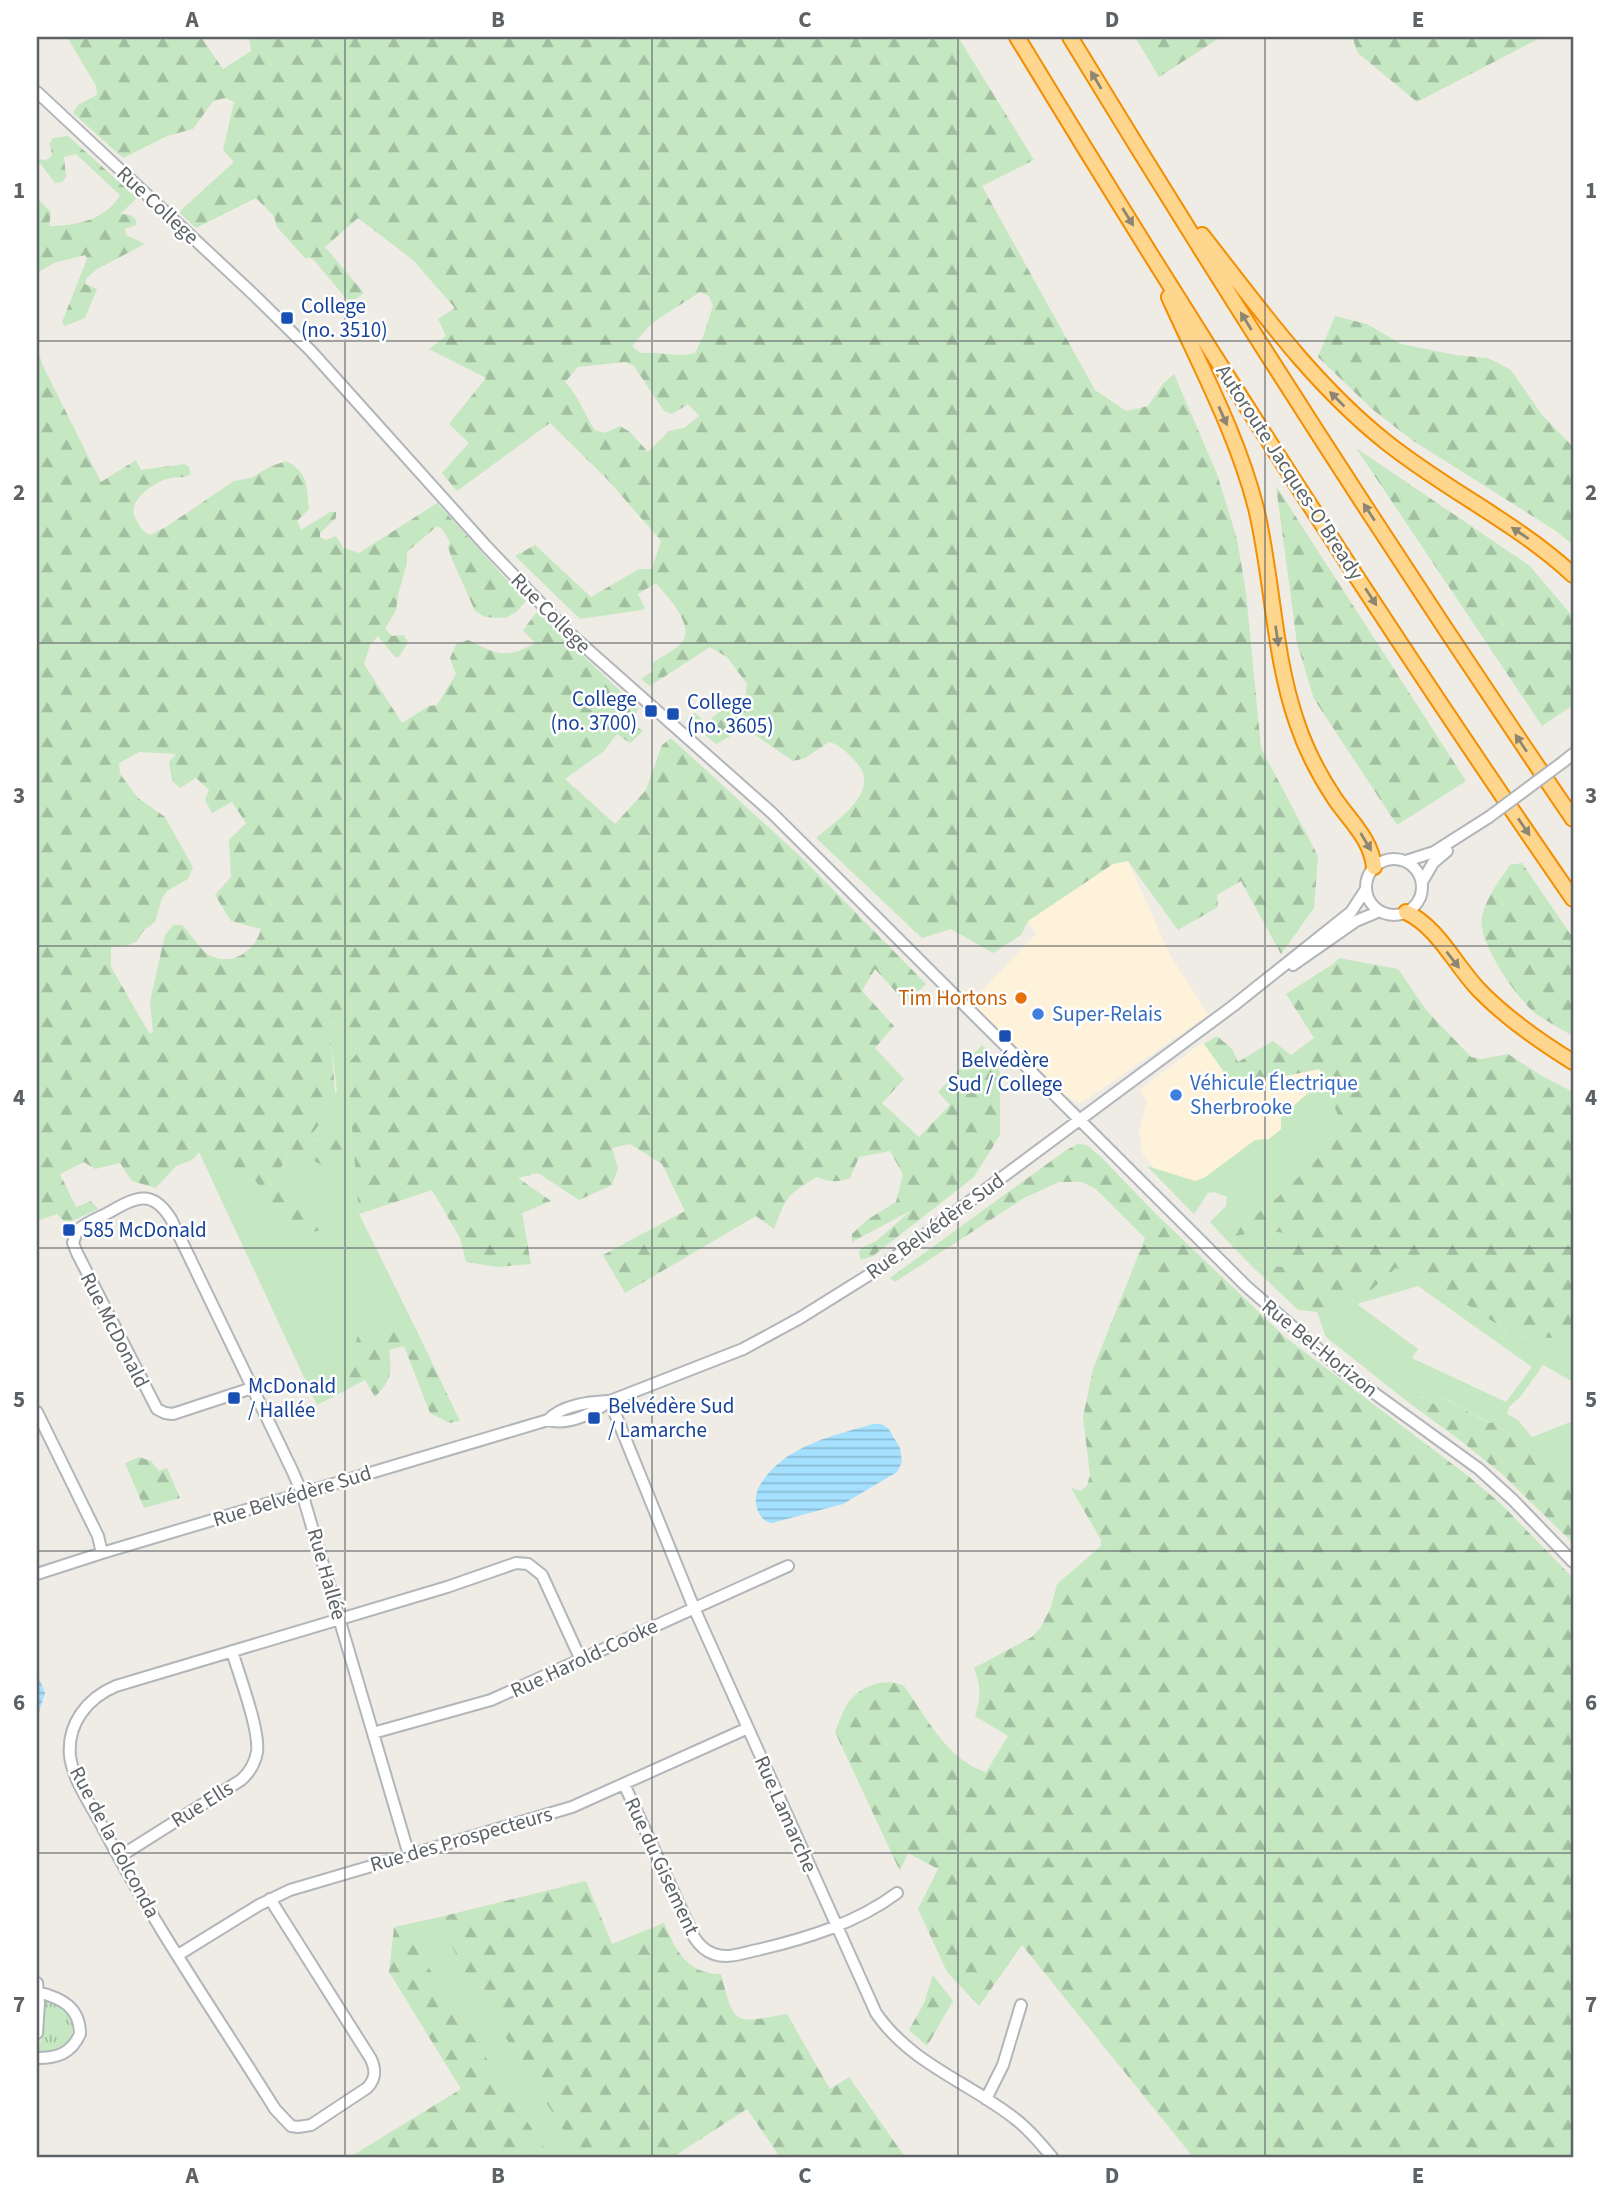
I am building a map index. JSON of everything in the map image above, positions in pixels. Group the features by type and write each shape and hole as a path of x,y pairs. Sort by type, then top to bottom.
{"highway":[{"name":"Autoroute Jacques-O'Bready","path":"1017,37 1149,251 1385,619 1573,899"},
{"path":"1070,37 1155,176 1374,520 1573,820"},
{"path":"1155,176 1297,356 1352,414 1412,462 1526,537 1573,575"},
{"path":"1149,251 1228,427 1249,484 1264,544 1281,666 1301,736 1326,784 1369,844 1374,867"},
{"path":"1406,912 1427,925 1466,975 1501,1011 1573,1062"}],"street":[{"name":"Rue College","path":"37,92 293,333 567,631 772,813 1080,1119"},
{"path":"1406,861 1416,870 1422,882 1418,901 1406,912 1393,915 1380,911 1371,902 1366,889 1368,877 1374,867 1388,859 1406,861 1430,855 1489,817 1573,754"},
{"path":"1422,882 1436,860 1467,832"},
{"name":"Rue Belvédère Sud","path":"1233,1006 1347,915 1356,907 1366,889"},
{"name":"Rue Belvédère Sud","path":"37,1574 548,1420 558,1423 593,1413 610,1401 743,1349 880,1268 1233,1006 1353,923 1380,911"},
{"name":"Rue Bel-Horizon","path":"1080,1119 1277,1314 1341,1369 1479,1469 1573,1562"},
{"name":"Rue McDonald","path":"150,1199 134,1199 81,1227 73,1243 151,1401 157,1409 173,1414 253,1388"},
{"name":"Rue Hallée","path":"150,1199 164,1208 171,1219 302,1493 409,1855"},
{"name":"Rue Lamarche","path":"610,1401 694,1608 869,2001 893,2035 914,2054 1026,2127 1052,2157"},
{"path":"37,1412 98,1536 102,1553"},
{"name":"Rue de la Golconda","path":"270,1899 371,2059 375,2071 368,2088 311,2125 298,2127 291,2126 280,2116 178,1955 119,1857 72,1765 71,1735 78,1717 90,1701 107,1690 465,1581 510,1564 534,1566 542,1575 580,1658"},
{"name":"Rue Harold-Cooke","path":"373,1733 491,1700 788,1566"},
{"name":"Rue Ells","path":"119,1857 241,1780 250,1769 257,1754 256,1737 232,1651"},
{"name":"Rue des Prospecteurs","path":"178,1955 270,1899 299,1887 562,1810 748,1728"},
{"name":"Rue du Gisement","path":"624,1784 694,1937 706,1950 715,1954 733,1956 788,1943 870,1911 897,1893"},
{"path":"37,2033 37,1988 70,2007 76,2014 79,2034 69,2051 53,2058 37,2059"},
{"path":"985,2099 1003,2065 1021,2005"}],"shaded area":[{"path":"1128,861 1169,953 1208,1015 1079,1103 1064,1095 971,1002 1036,934 1028,921 1113,864"},
{"path":"1203,1042 1229,1079 1286,1076 1319,1069 1324,1079 1282,1117 1282,1129 1269,1139 1255,1140 1204,1178 1195,1181 1155,1169 1143,1155 1139,1131 1147,1101 1139,1090"}],"green space":[{"path":"67,37 201,37 223,69 251,51 249,37 958,37 1034,160 982,186 1095,390 1126,411 1148,406 1163,384 1174,374 1217,474 1237,539 1246,593 1261,748 1318,856 1314,908 1281,954 1241,881 1217,895 1218,907 1178,930 1128,861 1113,864 1028,921 1021,935 993,953 951,929 922,938 816,838 854,804 861,793 863,772 846,752 829,742 805,758 793,761 745,728 716,744 686,719 695,713 706,723 725,707 742,706 747,684 727,657 710,647 650,686 641,679 654,670 651,664 683,641 685,634 682,618 656,583 638,594 645,608 642,610 580,619 515,556 535,545 591,597 639,569 652,569 661,541 608,480 550,423 457,491 442,473 469,443 449,424 486,378 429,349 446,336 438,319 455,308 413,260 358,218 325,247 364,293 350,303 312,258 305,258 277,227 274,216 256,198 196,228 179,212 234,162 223,150 234,102 225,98 213,101 193,129 167,136 123,158 73,113 78,105 97,95 96,86","holes":["700,292 709,296 713,306 695,353 640,353 632,346 652,323","625,362 634,366 664,411 672,414 688,404 699,416 684,428 669,431 648,452 630,432 620,426 605,433 595,430 565,382 578,367"]},
{"path":"1135,37 1221,37 1159,77"},
{"path":"1352,37 1542,37 1417,102 1358,53"},
{"path":"68,136 137,198 120,214 131,215 136,220 136,225 125,229 126,235 145,244 97,269 86,279 85,284 97,289 85,318 65,326 62,322 87,259 85,255 54,263 37,273 37,198 51,212 49,226 59,226 98,216 114,204 120,195 76,154 64,157 66,177 62,182 55,183 37,159 46,160 52,156 50,143 53,138"},
{"path":"1335,316 1367,324 1401,344 1455,355 1488,358 1511,370 1542,415 1573,447 1573,545 1556,531 1412,440 1372,409 1318,357"},
{"path":"37,346 42,364 101,482 136,460 141,470 185,464 189,467 191,474 163,480 149,488 138,499 134,506 136,519 140,527 150,535 234,481 251,478 286,461 299,470 305,481 309,509 297,521 301,530 330,512 336,512 336,518 320,533 320,537 326,540 336,536 343,548 359,553 437,503 526,601 515,613 505,618 485,617 475,611 452,559 448,547 450,542 437,526 407,552 396,610 385,629 392,636 404,635 408,642 399,657 395,657 378,636 370,645 364,664 402,723 429,706 437,705 456,674 450,658 457,643 468,640 494,652 516,652 535,643 523,630 537,612 638,708 633,724 643,731 630,743 617,734 604,751 565,779 615,824 646,790 662,745 671,738 802,858 926,984 906,1003 875,969 862,991 894,1026 875,1048 904,1079 882,1103 919,1137 950,1105 938,1092 982,1045 992,1055 1000,1073 1000,1135 974,1177 873,1256 861,1260 861,1248 876,1241 912,1210 852,1242 852,1234 867,1220 896,1202 903,1174 890,1151 859,1157 850,1178 834,1181 817,1177 799,1188 785,1203 774,1229 756,1216 625,1293 603,1255 685,1211 662,1164 630,1144 612,1148 618,1168 612,1185 579,1200 538,1173 518,1178 551,1201 522,1213 531,1264 498,1267 466,1262 460,1238 432,1190 359,1214 347,1065 360,1050 357,1042 329,1020 336,1102 308,1139 313,1142 330,1134 339,1134 344,1147 343,1159 338,1167 327,1168 300,1153 288,1154 281,1168 282,1175 312,1205 323,1203 331,1228 298,1235 248,1172 228,1171 204,1147 192,1160 176,1166 156,1188 132,1181 120,1163 95,1169 84,1162 60,1174 76,1207 91,1201 98,1209 70,1222 64,1221 57,1214 37,1221","holes":["139,752 176,754 169,762 172,781 180,788 196,778 209,790 205,800 212,813 232,802 246,823 229,840 231,877 215,895 231,921 261,929 248,950 234,958 226,959 209,955 182,925 173,925 165,935 150,1001 153,1033 149,1033 111,967 111,947 136,942 143,931 155,922 162,898 167,891 188,879 193,867 165,817 138,798 120,774 119,763"]},
{"path":"1356,448 1530,566 1573,617 1573,705 1542,726"},
{"path":"1276,486 1466,781 1397,825 1314,699 1297,643"},
{"path":"1522,863 1573,938 1573,1036 1528,1007 1500,969 1485,940 1482,917 1493,890 1510,865"},
{"path":"1339,958 1398,969 1427,1011 1471,1057 1481,1059 1508,1054 1573,1092 1571,1339 1515,1336 1435,1284 1396,1268 1370,1291 1340,1306 1317,1312 1298,1310 1251,1265 1285,1267 1291,1256 1288,1233 1264,1231 1235,1236 1234,1248 1210,1222 1239,1228 1277,1198 1345,1132 1319,1069 1286,1076 1229,1079 1204,1044 1217,1036 1232,1049 1238,1062 1273,1041 1291,1055 1314,1038 1286,994"},
{"path":"328,1020 358,1042 360,1050 352,1061 359,1214 415,1327 358,1337 354,1361 344,1391 317,1405 199,1152 204,1146 207,1147 228,1171 248,1172 298,1235 327,1209 323,1203 312,1205 282,1175 281,1169 288,1154 300,1153 328,1168 330,1134 312,1142 308,1139 337,1091"},
{"path":"1324,1079 1346,1132 1277,1198 1239,1228 1210,1222 1226,1206 1227,1197 1214,1192 1208,1193 1194,1214 1147,1166 1195,1181 1204,1178 1255,1140 1269,1139 1281,1129 1281,1117"},
{"path":"1078,1144 1087,1145 1101,1157 1155,1213 1285,1337 1468,1476 1501,1504 1573,1578 1573,2157 1193,2157 1022,1945 979,2006 947,1972 918,1909 938,1869 908,1853 900,1871 835,1732 849,1701 855,1695 875,1684 897,1683 904,1686 949,1748 972,1766 986,1772 1008,1736 975,1716 979,1692 974,1668 1032,1637 1041,1627 1051,1607 1057,1584 1101,1546 1101,1540 1071,1488 1081,1491 1087,1486 1090,1475 1083,1417 1093,1369 1145,1238 1096,1189 1082,1182 1059,1182 1024,1198 895,1282 890,1278"},
{"path":"1264,1231 1288,1232 1291,1256 1285,1267 1251,1265 1234,1248 1235,1236"},
{"path":"1396,1268 1435,1284 1515,1336 1571,1339 1573,1335 1573,1382 1543,1365 1521,1396 1509,1407 1507,1414 1518,1420 1532,1437 1573,1421 1573,1465 1562,1466 1542,1458 1495,1422 1490,1423 1444,1398 1436,1405 1417,1394 1408,1402 1326,1337 1317,1312 1340,1306 1370,1291","holes":["1418,1286 1532,1367 1506,1402 1412,1358 1418,1349 1357,1304"]},
{"path":"415,1327 460,1421 449,1423 430,1413 404,1346 389,1350 390,1375 375,1397 365,1380 344,1391 354,1361 357,1337"},
{"path":"1417,1394 1436,1405 1443,1398 1489,1423 1495,1422 1542,1458 1562,1466 1573,1465 1573,1543 1502,1474 1408,1402"},
{"path":"139,1457 151,1461 159,1471 167,1468 180,1498 144,1508 125,1463"},
{"path":"586,1881 612,1944 664,1923 684,1959 699,1970 721,1974 730,2004 739,2018 747,2020 787,2014 830,2089 849,2077 905,2157 780,2157 747,2109 673,2157 580,2157 465,1972 440,1917"},
{"path":"440,1917 465,1972 580,2157 550,2157 407,1934 394,1927"},
{"path":"394,1927 407,1934 550,2157 350,2157 461,2089 389,1972"},
{"path":"933,1975 953,2001 927,2046 909,2030 924,2003"},
{"path":"45,1999 65,2009 73,2028 68,2043 52,2053 38,2053 44,2026"}],"water":[{"path":"873,1424 888,1428 900,1448 902,1462 897,1472 843,1504 772,1523 761,1517 756,1504 759,1488 786,1457 828,1437"},
{"path":"37,1673 45,1693 37,1718"}],"place":[{"name":"College (no. 3510)","path":"287,318"},
{"name":"College (no. 3700)","path":"651,711"},
{"name":"College (no. 3605)","path":"673,714"},
{"name":"Tim Hortons","path":"1021,998"},
{"name":"Super-Relais","path":"1038,1014"},
{"name":"Belvédère Sud / College","path":"1005,1036"},
{"name":"Véhicule Électrique Sherbrooke","path":"1176,1095"},
{"name":"585 McDonald","path":"69,1230"},
{"name":"McDonald / Hallée","path":"234,1398"},
{"name":"Belvédère Sud / Lamarche","path":"594,1418"}]}
